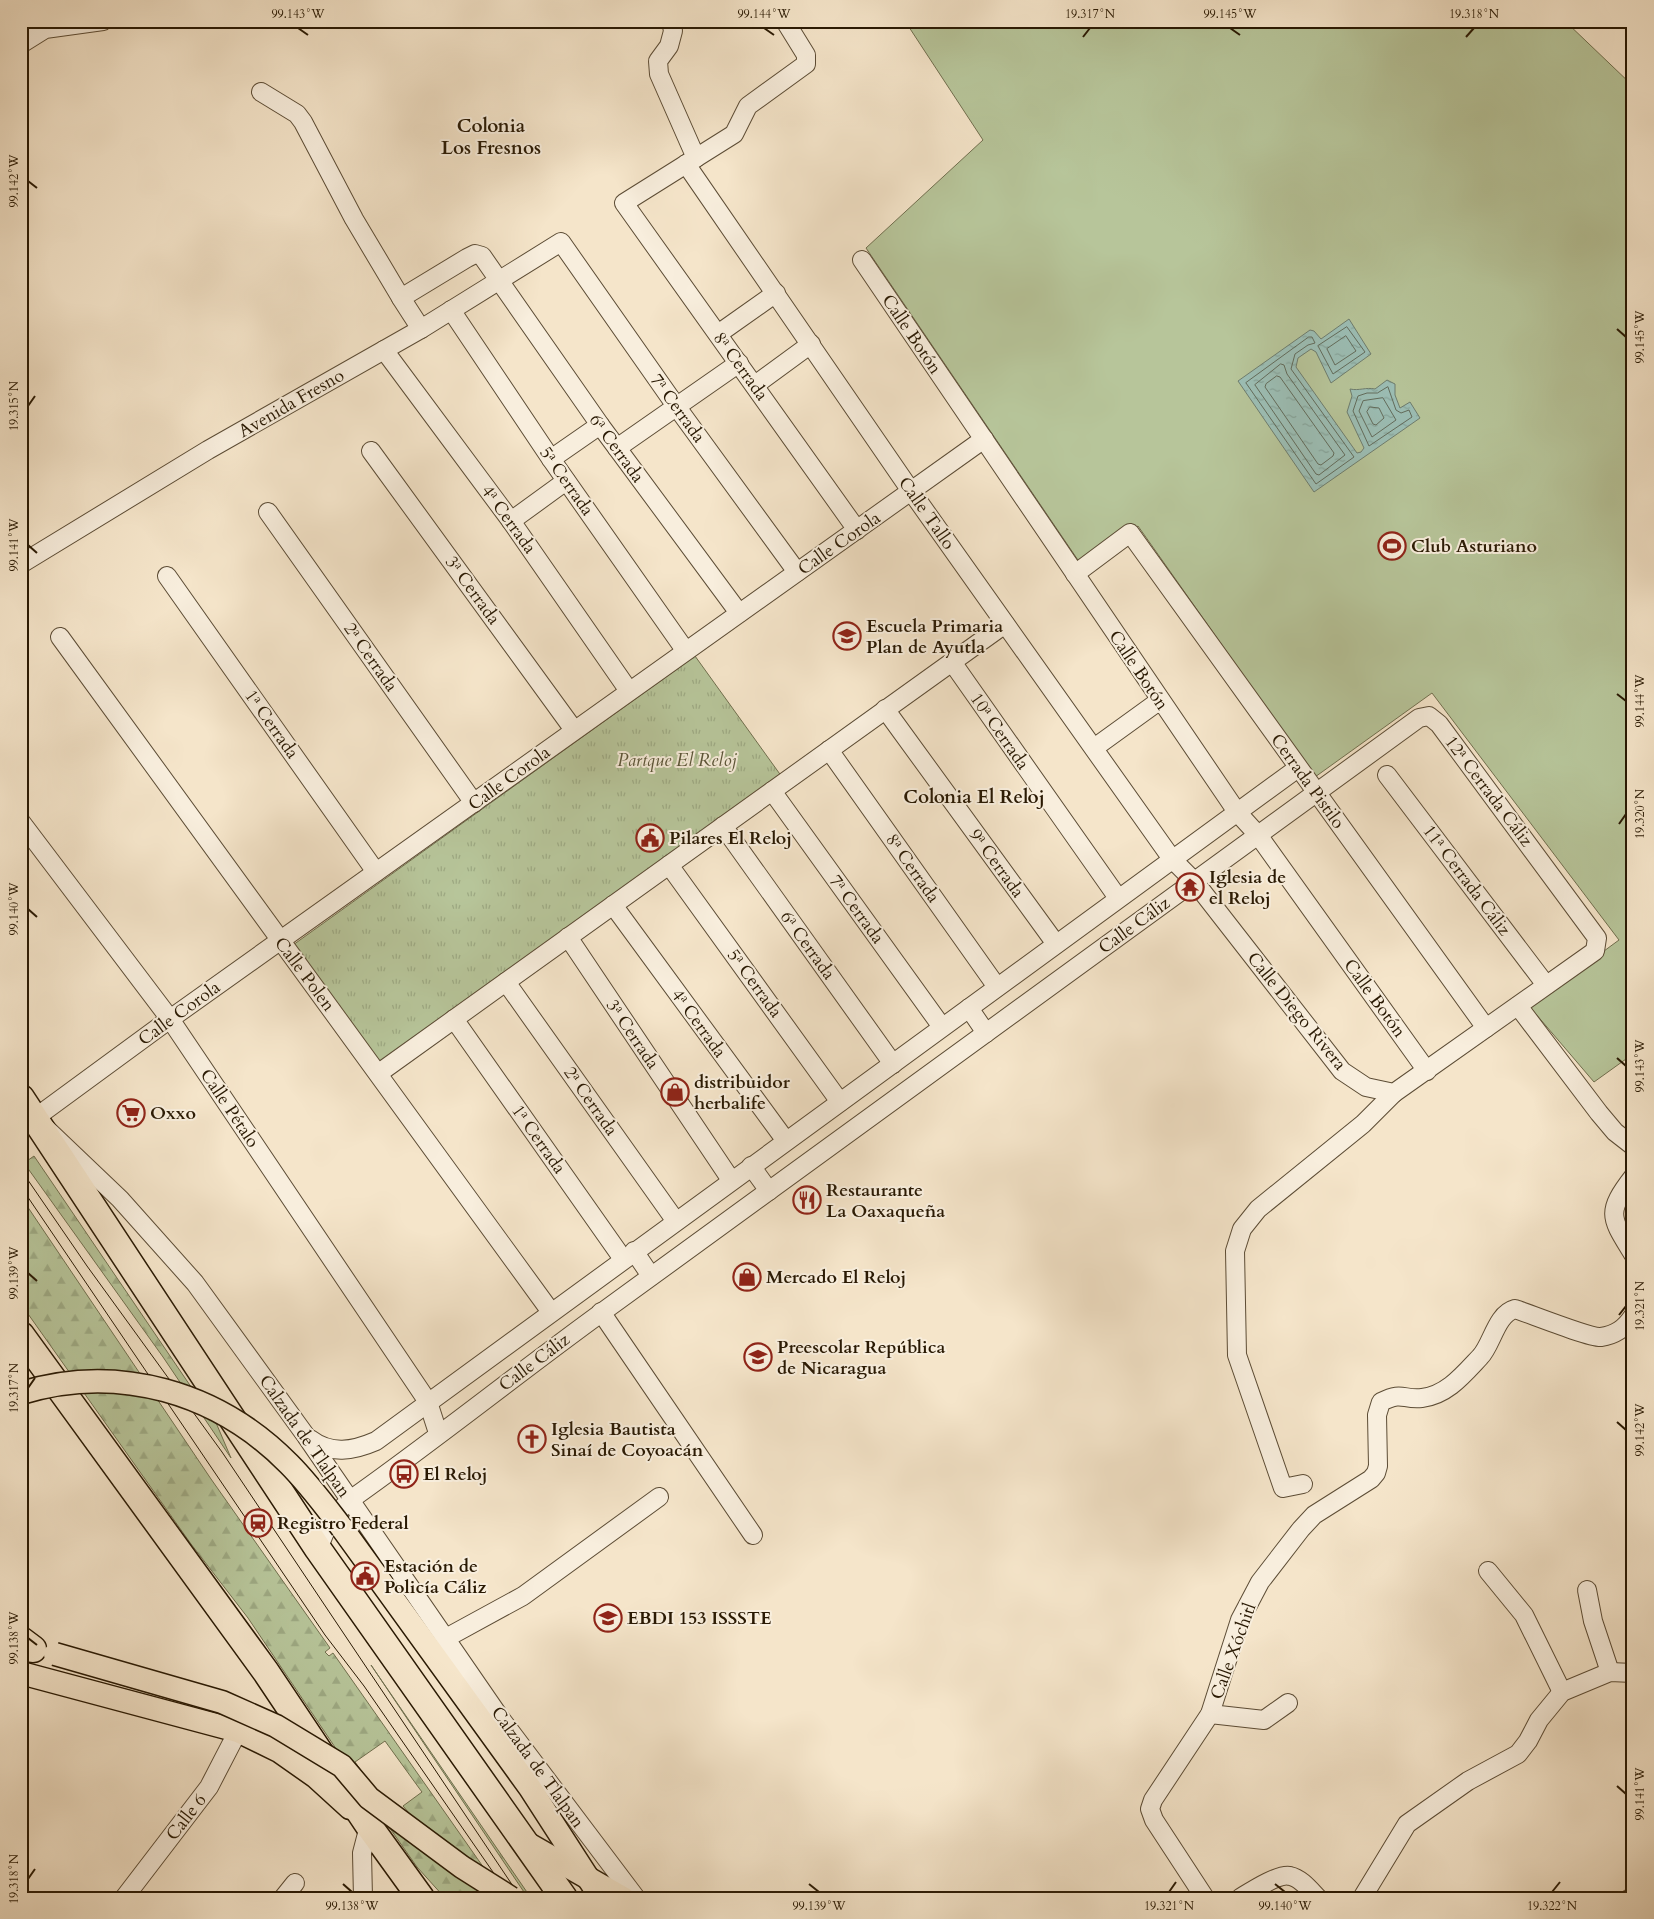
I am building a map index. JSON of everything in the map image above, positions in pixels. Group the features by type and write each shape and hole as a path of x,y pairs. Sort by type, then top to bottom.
{"highway":[{"path":"28,1108 318,1549 564,1898"},
{"path":"21,1336 266,1672 369,1826 421,1898"}],"main road":[{"path":"21,1393 58,1384 81,1381 104,1380 148,1385 182,1394 208,1405 263,1441 288,1462 325,1505 530,1788 601,1898"},
{"path":"33,1647 191,1692 246,1712 276,1726 342,1766 369,1798 462,1867 511,1898"},
{"path":"21,1673 238,1731 279,1751 301,1766 369,1826"},
{"path":"525,1842 623,1898"}],"street":[{"path":"21,44 44,25 103,21"},
{"name":"Calle Tallo","path":"672,21 673,31 669,46 658,61 659,74 691,161 776,292 911,492 1172,859"},
{"path":"691,161 734,134 748,106 806,64 806,55 785,21"},
{"path":"261,92 297,114 303,122 354,219 420,329"},
{"name":"8ª Cerrada","path":"691,161 624,202 856,530"},
{"name":"Avenida Fresno","path":"21,564 208,450 420,329 561,242"},
{"name":"7ª Cerrada","path":"561,242 676,406 797,572"},
{"name":"6ª Cerrada","path":"401,298 475,254 482,256 600,425 739,613"},
{"name":"Calle Botón","path":"862,260 1159,701 1237,812 1258,835 1428,1071"},
{"path":"718,334 776,292"},
{"name":"5ª Cerrada","path":"450,310 566,481 686,650"},
{"path":"755,386 812,344"},
{"name":"4ª Cerrada","path":"384,350 510,520 629,691"},
{"path":"617,448 739,363"},
{"path":"551,459 600,425"},
{"name":"Calle Corola","path":"28,1108 170,1019 984,439"},
{"name":"3ª Cerrada","path":"371,451 574,730"},
{"path":"510,520 566,481"},
{"name":"2ª Cerrada","path":"268,512 474,803"},
{"name":"Cerrada Pistilo","path":"1075,574 1130,533 1486,1028"},
{"name":"1ª Cerrada","path":"167,576 376,872"},
{"path":"379,1074 1005,624"},
{"name":"Calle Polen","path":"60,637 550,1312"},
{"name":"10ª Cerrada","path":"952,662 1118,898"},
{"path":"1094,748 1159,701"},
{"name":"9ª Cerrada","path":"885,709 1056,944"},
{"name":"Calle Cáliz","path":"318,1549 330,1520 350,1500 438,1433 601,1312 1419,718 1429,716"},
{"name":"12ª Cerrada Cáliz","path":"1429,716 1439,724 1597,938 1595,951 1546,985"},
{"name":"8ª Cerrada","path":"829,750 997,987"},
{"name":"Calle Cáliz","path":"306,1436 326,1448 337,1450 361,1447 376,1441 675,1220 894,1064 1118,898 1298,768"},
{"name":"11ª Cerrada Cáliz","path":"1387,775 1546,985"},
{"name":"7ª Cerrada","path":"772,791 942,1027"},
{"name":"Calle Pétalo","path":"21,822 170,1019 428,1402 438,1433"},
{"name":"6ª Cerrada","path":"723,826 894,1064"},
{"name":"Calle Diego Rivera","path":"1172,859 1194,881 1342,1071 1366,1087 1394,1093"},
{"name":"5ª Cerrada","path":"669,865 840,1102"},
{"name":"4ª Cerrada","path":"613,905 786,1141"},
{"name":"3ª Cerrada","path":"568,937 731,1180"},
{"name":"2ª Cerrada","path":"506,982 675,1220"},
{"path":"1303,1484 1283,1488 1237,1355 1235,1251 1242,1229 1258,1209 1363,1124 1394,1093 1428,1071 1546,985"},
{"path":"1518,1006 1609,1126 1633,1146"},
{"path":"969,1008 986,1033"},
{"name":"1ª Cerrada","path":"454,1019 629,1255 651,1276"},
{"name":"Calzada de Tlalpan","path":"28,1108 120,1199 194,1283 306,1436 501,1719 636,1898"},
{"path":"751,1166 769,1190"},
{"path":"1633,1177 1614,1206 1614,1223 1633,1254"},
{"name":"Calle Xóchitl","path":"1205,1898 1154,1820 1150,1809 1161,1785 1210,1714 1240,1620 1260,1582 1300,1529 1314,1515 1376,1474 1378,1466 1377,1415 1382,1402 1395,1395 1421,1398 1443,1393 1482,1355 1504,1316 1510,1311 1515,1310 1599,1337 1615,1334 1631,1324"},
{"path":"601,1312 753,1535"},
{"path":"446,1638 523,1596 659,1497"},
{"path":"1488,1571 1524,1615 1562,1692"},
{"path":"1587,1590 1593,1621 1610,1672"},
{"path":"1362,1898 1407,1824 1468,1782 1518,1754 1528,1741 1539,1720 1562,1692 1610,1672 1633,1673"},
{"path":"1210,1714 1264,1720 1288,1704"},
{"name":"Calle 6","path":"124,1898 209,1787 238,1731"},
{"path":"363,1898 362,1853 369,1826"},
{"path":"1240,1898 1280,1877 1289,1875 1296,1878 1318,1898"},
{"path":"283,1898 295,1883"}],"green space":[{"name":"Club Asturiano","path":"905,21 1565,21 1633,86 1633,1054 1594,1082 1529,1006 1619,940 1432,693 1315,777 1138,526 1082,566 866,248 983,140"},
{"name":"Partque El Reloj","path":"695,656 782,777 378,1064 293,945"},
{"path":"34,1156 217,1425 231,1458 163,1357 24,1163"},
{"path":"21,1197 211,1479 330,1648 325,1652 329,1656 333,1653 505,1898 445,1898 417,1867 389,1827 409,1813 403,1806 422,1792 385,1741 355,1762 392,1814 384,1820 248,1618 191,1544 21,1304"},
{"path":"371,1665 531,1898 528,1898"}],"water":[{"path":"1349,319 1371,354 1331,383 1316,352 1311,349 1298,358 1296,367 1357,453 1361,452 1364,448 1347,412 1352,396 1350,389 1375,389 1387,380 1395,384 1395,395 1400,408 1410,402 1420,418 1314,492 1238,381 1310,330 1314,331 1321,339"}],"tram line":[{"path":"21,1170 87,1266 222,1452 521,1898"},
{"path":"21,1187 325,1635 364,1686 511,1898"}],"place":[{"name":"Club Asturiano","path":"1392,546"},
{"name":"Escuela Primaria Plan de Ayutla","path":"847,636"},
{"name":"Pilares El Reloj","path":"650,838"},
{"name":"Iglesia de el Reloj","path":"1190,887"},
{"name":"distribuidor herbalife","path":"675,1092"},
{"name":"Oxxo","path":"131,1113"},
{"name":"Restaurante La Oaxaqueña","path":"807,1200"},
{"name":"Mercado El Reloj","path":"747,1277"},
{"name":"Preescolar República de Nicaragua","path":"758,1357"},
{"name":"Iglesia Bautista Sinaí de Coyoacán","path":"532,1439"},
{"name":"El Reloj","path":"404,1474"},
{"name":"Registro Federal","path":"258,1523"},
{"name":"Estación de Policía Cáliz","path":"365,1576"},
{"name":"EBDI 153 ISSSTE","path":"608,1618"}],"district":[{"name":"Colonia Los Fresnos","path":"491,136"},
{"name":"Colonia El Reloj","path":"974,796"}]}
